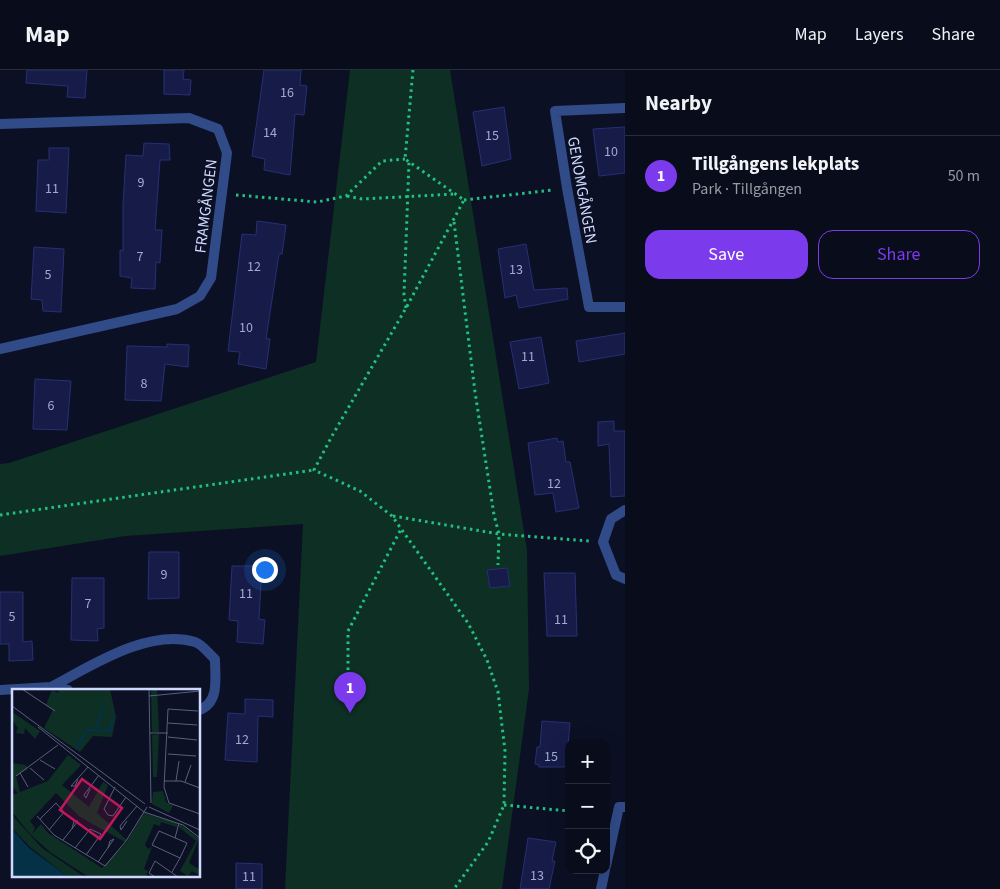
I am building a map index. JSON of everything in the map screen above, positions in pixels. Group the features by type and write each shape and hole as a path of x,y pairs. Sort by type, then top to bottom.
{"street":[{"name":"GENOMGÅNGEN","path":"625,108 555,111 589,307 625,307"},
{"name":"FRAMGÅNGEN","path":"0,124 189,118 218,129 227,152 211,278 200,296 177,309 0,349"},
{"path":"625,510 611,519 603,542 616,575 625,579"},
{"path":"51,687 110,656 143,644 172,639 197,642 215,659 215,695 203,709 200,710"},
{"path":"17,689 51,687 62,689"},
{"path":"610,848 619,806 625,807"},
{"path":"601,889 604,874"}],"path":[{"path":"405,159 413,70"},
{"path":"346,196 382,161 405,159 464,200 567,188"},
{"path":"406,308 404,294 409,162"},
{"path":"223,194 317,202 346,196 362,199 455,194"},
{"path":"314,470 406,308 464,200"},
{"path":"454,221 475,392 494,515 500,534 498,565"},
{"path":"0,515 314,470 360,491 392,516 468,623 487,660 498,692 505,752 504,805 488,842 454,889"},
{"path":"392,516 500,534 603,542"},
{"path":"348,696 348,631 402,529"},
{"path":"504,805 565,812"}],"green space":[{"path":"350,70 450,70 527,550 529,689 502,889 285,889 303,524 125,536 0,556 0,464 9,463 316,362"}],"building":[{"path":"27,70 87,70 85,98 67,97 68,86 26,83"},
{"path":"164,70 184,70 183,79 191,80 190,95 164,94"},
{"path":"264,70 301,70 300,85 307,86 304,115 295,114 290,175 264,170 265,159 252,156"},
{"path":"504,107 511,159 482,166 473,112"},
{"path":"625,127 625,173 599,176 593,129"},
{"path":"144,143 169,144 170,160 160,160 155,230 162,230 160,263 156,262 155,289 131,288 132,278 120,276 120,250 123,251 126,155 143,156"},
{"path":"49,148 69,148 66,213 36,211 38,160 49,160"},
{"path":"257,221 286,225 282,254 279,254 266,339 270,339 266,369 238,364 240,352 228,351 242,234 256,235"},
{"path":"526,244 534,290 567,288 568,299 519,308 516,295 505,298 498,249"},
{"path":"34,247 64,249 61,312 43,311 42,300 31,299"},
{"path":"625,333 625,354 579,362 576,341"},
{"path":"541,337 549,383 519,389 510,342"},
{"path":"167,344 189,345 188,367 165,364 161,401 125,400 127,346 167,347"},
{"path":"35,379 71,381 67,430 33,429"},
{"path":"614,421 614,431 625,431 625,496 611,497 609,444 598,446 598,422"},
{"path":"557,438 558,442 563,441 566,462 570,462 579,508 556,512 553,493 535,495 528,443"},
{"path":"149,552 179,552 179,598 148,599"},
{"path":"232,566 262,566 259,619 265,620 263,644 237,642 238,621 229,620"},
{"path":"507,568 510,586 490,588 487,570"},
{"path":"544,573 575,573 577,636 547,636"},
{"path":"72,578 104,578 104,628 97,629 98,641 71,640"},
{"path":"0,592 23,592 23,642 32,641 33,660 9,661 9,644 0,644"},
{"path":"245,699 273,700 273,717 258,716 257,762 225,760 228,713 245,714"},
{"path":"542,721 570,723 569,739 565,739 565,767 539,767 539,765 535,764 537,747 540,747"},
{"path":"528,838 556,842 552,861 555,861 549,889 520,889"},
{"path":"236,863 262,864 262,889 236,889"}],"place":[{"name":"Tillgångens lekplats","path":"350,713"}]}
